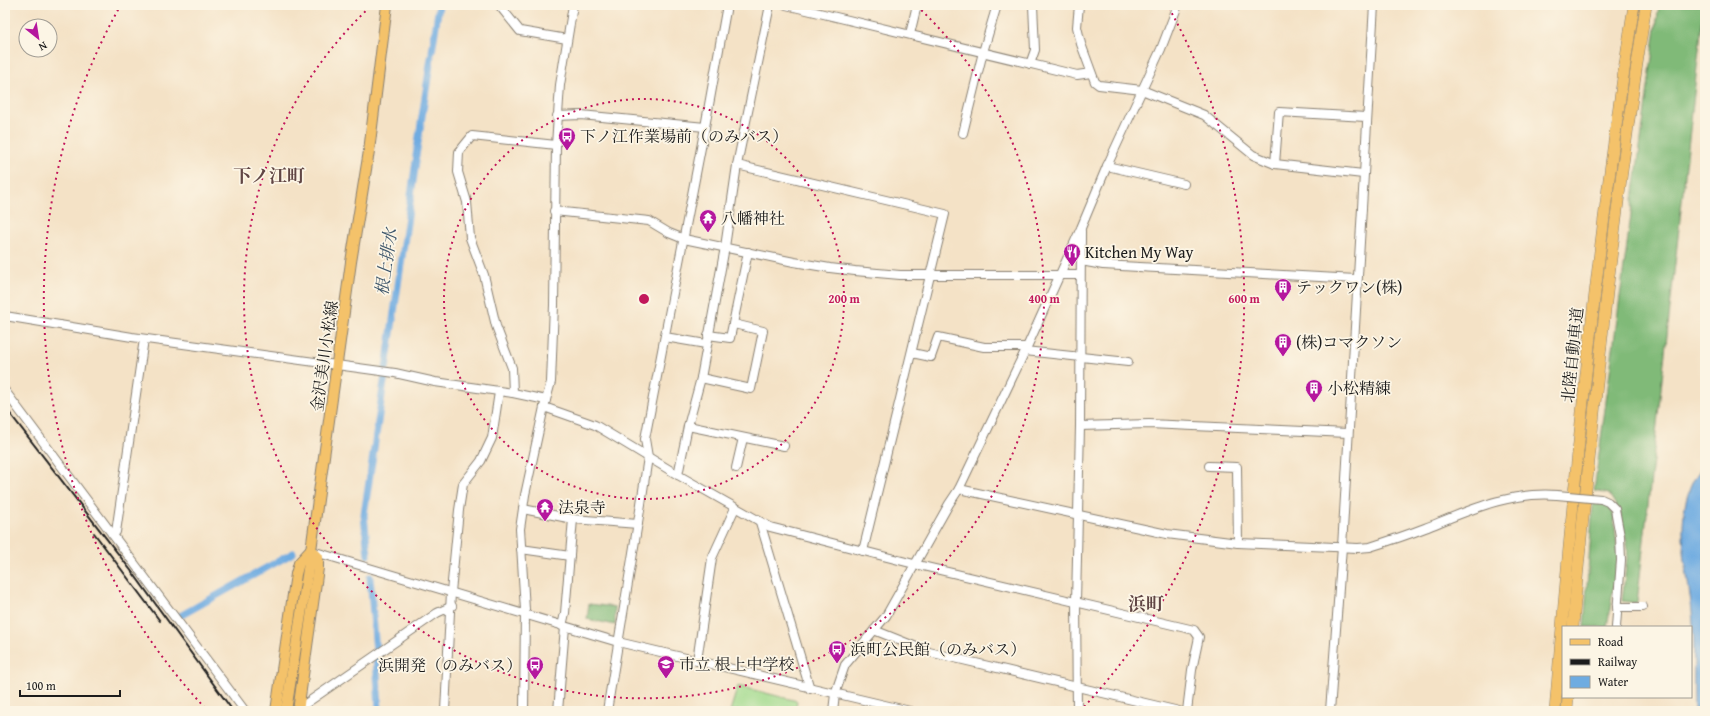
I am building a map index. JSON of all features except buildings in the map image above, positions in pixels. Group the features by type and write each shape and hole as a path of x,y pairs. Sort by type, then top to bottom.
{"highway":[{"name":"北陸自動車道","path":"1562,626 1574,489 1590,336 1614,143 1634,5"},
{"name":"北陸自動車道","path":"1573,626 1583,517 1612,248 1626,136 1646,5"},
{"name":"北陸自動車道","path":"1555,711 1562,629"},
{"path":"1567,711 1568,698"}],"main road":[{"name":"金沢美川小松線","path":"286,711 312,550 351,262 373,121 387,5"},
{"path":"276,711 298,563 312,550 318,557 318,568 298,710"}],"street":[{"path":"499,5 520,31 567,40"},
{"path":"524,711 525,615 520,529 545,404 551,382 554,306 556,145 567,40 574,5"},
{"path":"607,711 648,457 645,439 727,5"},
{"path":"678,475 700,378 725,247 737,165 770,5"},
{"path":"786,5 1077,75 1091,73"},
{"path":"910,34 917,5"},
{"path":"963,133 983,52 997,5"},
{"path":"1030,64 1035,50 1033,5"},
{"path":"1079,5 1077,27 1091,73 1095,82 1099,85 1142,90 1204,115 1253,155 1275,164 1363,174"},
{"path":"834,711 835,694 845,665 886,616 914,564 959,489 1026,349 1081,228 1178,5"},
{"path":"1330,711 1342,547 1356,279 1374,5"},
{"path":"1275,164 1279,112 1366,117"},
{"path":"558,116 581,115 705,127"},
{"path":"513,393 512,368 496,326 484,275 470,238 467,202 458,172 459,152 472,136 556,145"},
{"path":"737,165 945,214 863,551"},
{"path":"1107,166 1184,184"},
{"path":"554,211 649,221 669,233 684,239 830,268 900,275 1080,275"},
{"path":"1077,711 1076,602 1080,426 1081,228"},
{"path":"708,334 730,338 748,252"},
{"path":"1081,261 1103,264 1356,279"},
{"path":"5,316 144,339 395,373 435,382 513,393 545,404 595,425 678,475 770,527 914,564 1194,630 1199,636 1192,670 1187,711"},
{"path":"700,378 751,388 763,331 734,324"},
{"path":"665,337 706,344"},
{"path":"912,353 931,357 938,337 984,347 1026,349 1128,362"},
{"path":"112,534 116,532 144,339"},
{"path":"5,391 245,711"},
{"path":"445,711 452,606 451,592 458,510 464,484 481,461 492,438 499,392"},
{"path":"1080,426 1149,424 1348,433"},
{"path":"688,426 784,446"},
{"path":"736,468 743,438"},
{"path":"1209,466 1237,467 1238,543"},
{"path":"959,489 1168,534 1238,543 1342,547 1370,547 1478,507 1526,495 1557,495 1601,499 1608,502 1615,509 1618,519 1621,560 1616,626"},
{"path":"697,661 712,558 735,508"},
{"path":"523,509 573,519 638,524"},
{"path":"558,711 573,519"},
{"path":"760,522 810,689"},
{"path":"521,549 570,556"},
{"path":"312,550 618,642 810,689 910,711"},
{"path":"298,710 437,612 452,606"},
{"path":"1617,606 1644,607"},
{"path":"874,630 928,652 1180,711"}],"green space":[{"path":"1659,5 1704,5 1637,603 1622,601 1628,549 1620,512 1609,494 1594,491"},
{"path":"1593,503 1602,503 1609,507 1614,516 1618,560 1607,626 1584,626"},
{"path":"589,604 615,607 615,625 587,619"},
{"path":"738,686 797,701 795,711 730,711"}],"water":[{"path":"1705,463 1705,711 1694,711 1694,634 1683,533 1687,498 1693,481"}],"waterway":[{"name":"根上排水","path":"432,52 439,5"},
{"name":"根上排水","path":"416,156 431,58"},
{"name":"根上排水","path":"386,368 416,161"},
{"name":"根上排水","path":"368,555 364,515 385,375"},
{"path":"180,616 293,553"},
{"name":"根上排水","path":"370,577 376,652"},
{"name":"根上排水","path":"376,656 379,711"}],"railway":[{"path":"5,407 136,577 233,711"},
{"path":"94,533 160,621"}],"place":[{"name":"下ノ江作業場前（のみバス）","path":"567,151"},
{"name":"八幡神社","path":"708,233"},
{"name":"Kitchen My Way","path":"1072,267"},
{"name":"テックワン(株)","path":"1283,302"},
{"name":"(株)コマクソン","path":"1283,357"},
{"name":"小松精練","path":"1314,403"},
{"name":"法泉寺","path":"545,522"},
{"name":"浜町公民館（のみバス）","path":"837,664"},
{"name":"市立 根上中学校","path":"666,679"},
{"name":"浜開発（のみバス）","path":"535,680"}],"district":[{"name":"下ノ江町","path":"269,176"},
{"name":"浜町","path":"1146,604"}]}
